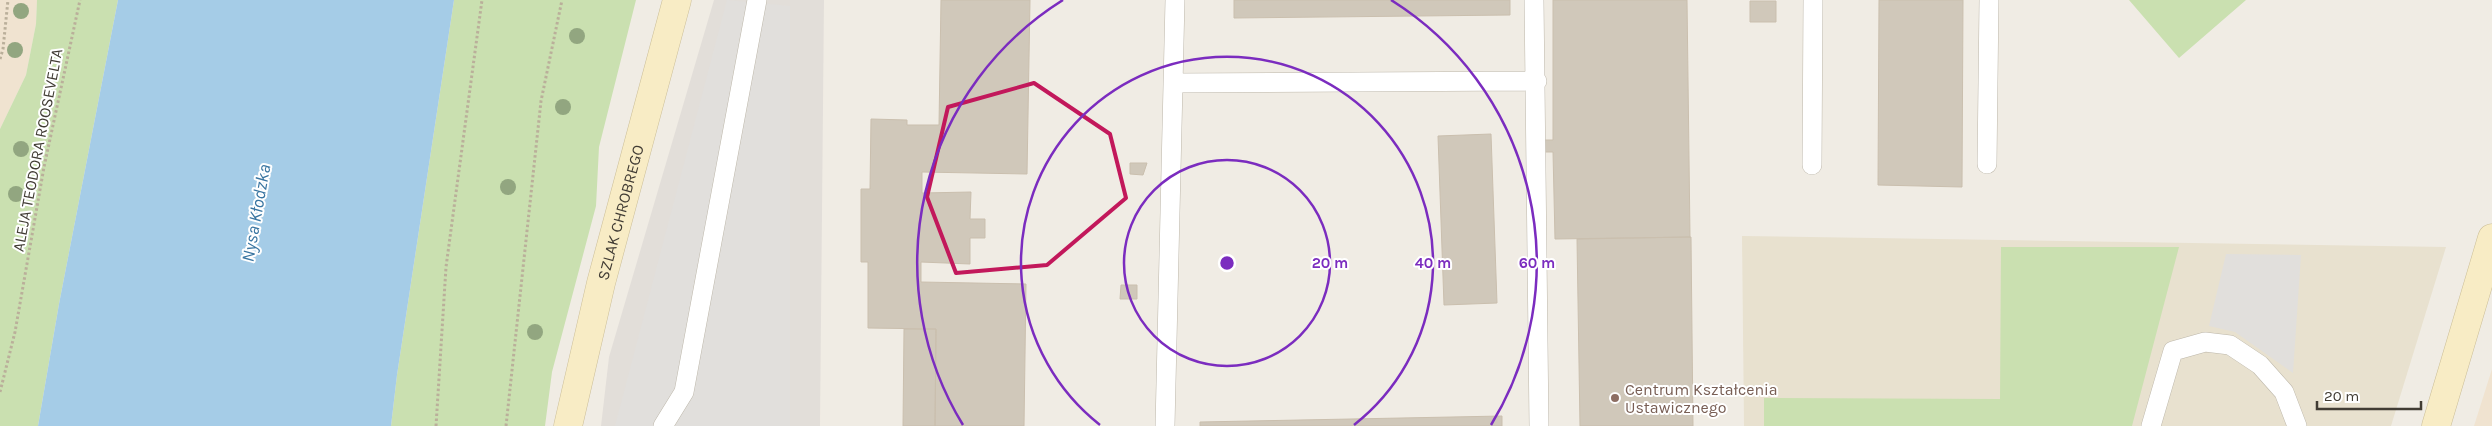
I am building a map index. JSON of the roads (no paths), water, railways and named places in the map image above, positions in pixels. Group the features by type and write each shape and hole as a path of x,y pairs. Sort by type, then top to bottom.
{"main road":[{"name":"SZLAK CHROBREGO","path":"568,426 601,283 677,0"},
{"path":"2436,426 2492,238"}],"lane":[{"path":"663,426 684,392 756,0"},
{"path":"1165,426 1175,0"},
{"path":"1534,0 1537,81 1539,426"},
{"path":"1812,165 1813,0"},
{"path":"1988,164 1990,0"},
{"path":"1173,84 1537,81"},
{"path":"2151,426 2173,351 2205,342 2230,345 2260,365 2284,392 2298,426"}],"water":[{"name":"Nysa Kłodzka","path":"118,0 454,0 397,375 391,426 38,426 59,304"}],"place":[{"name":"Centrum Kształcenia Ustawicznego","path":"1615,398"}]}
